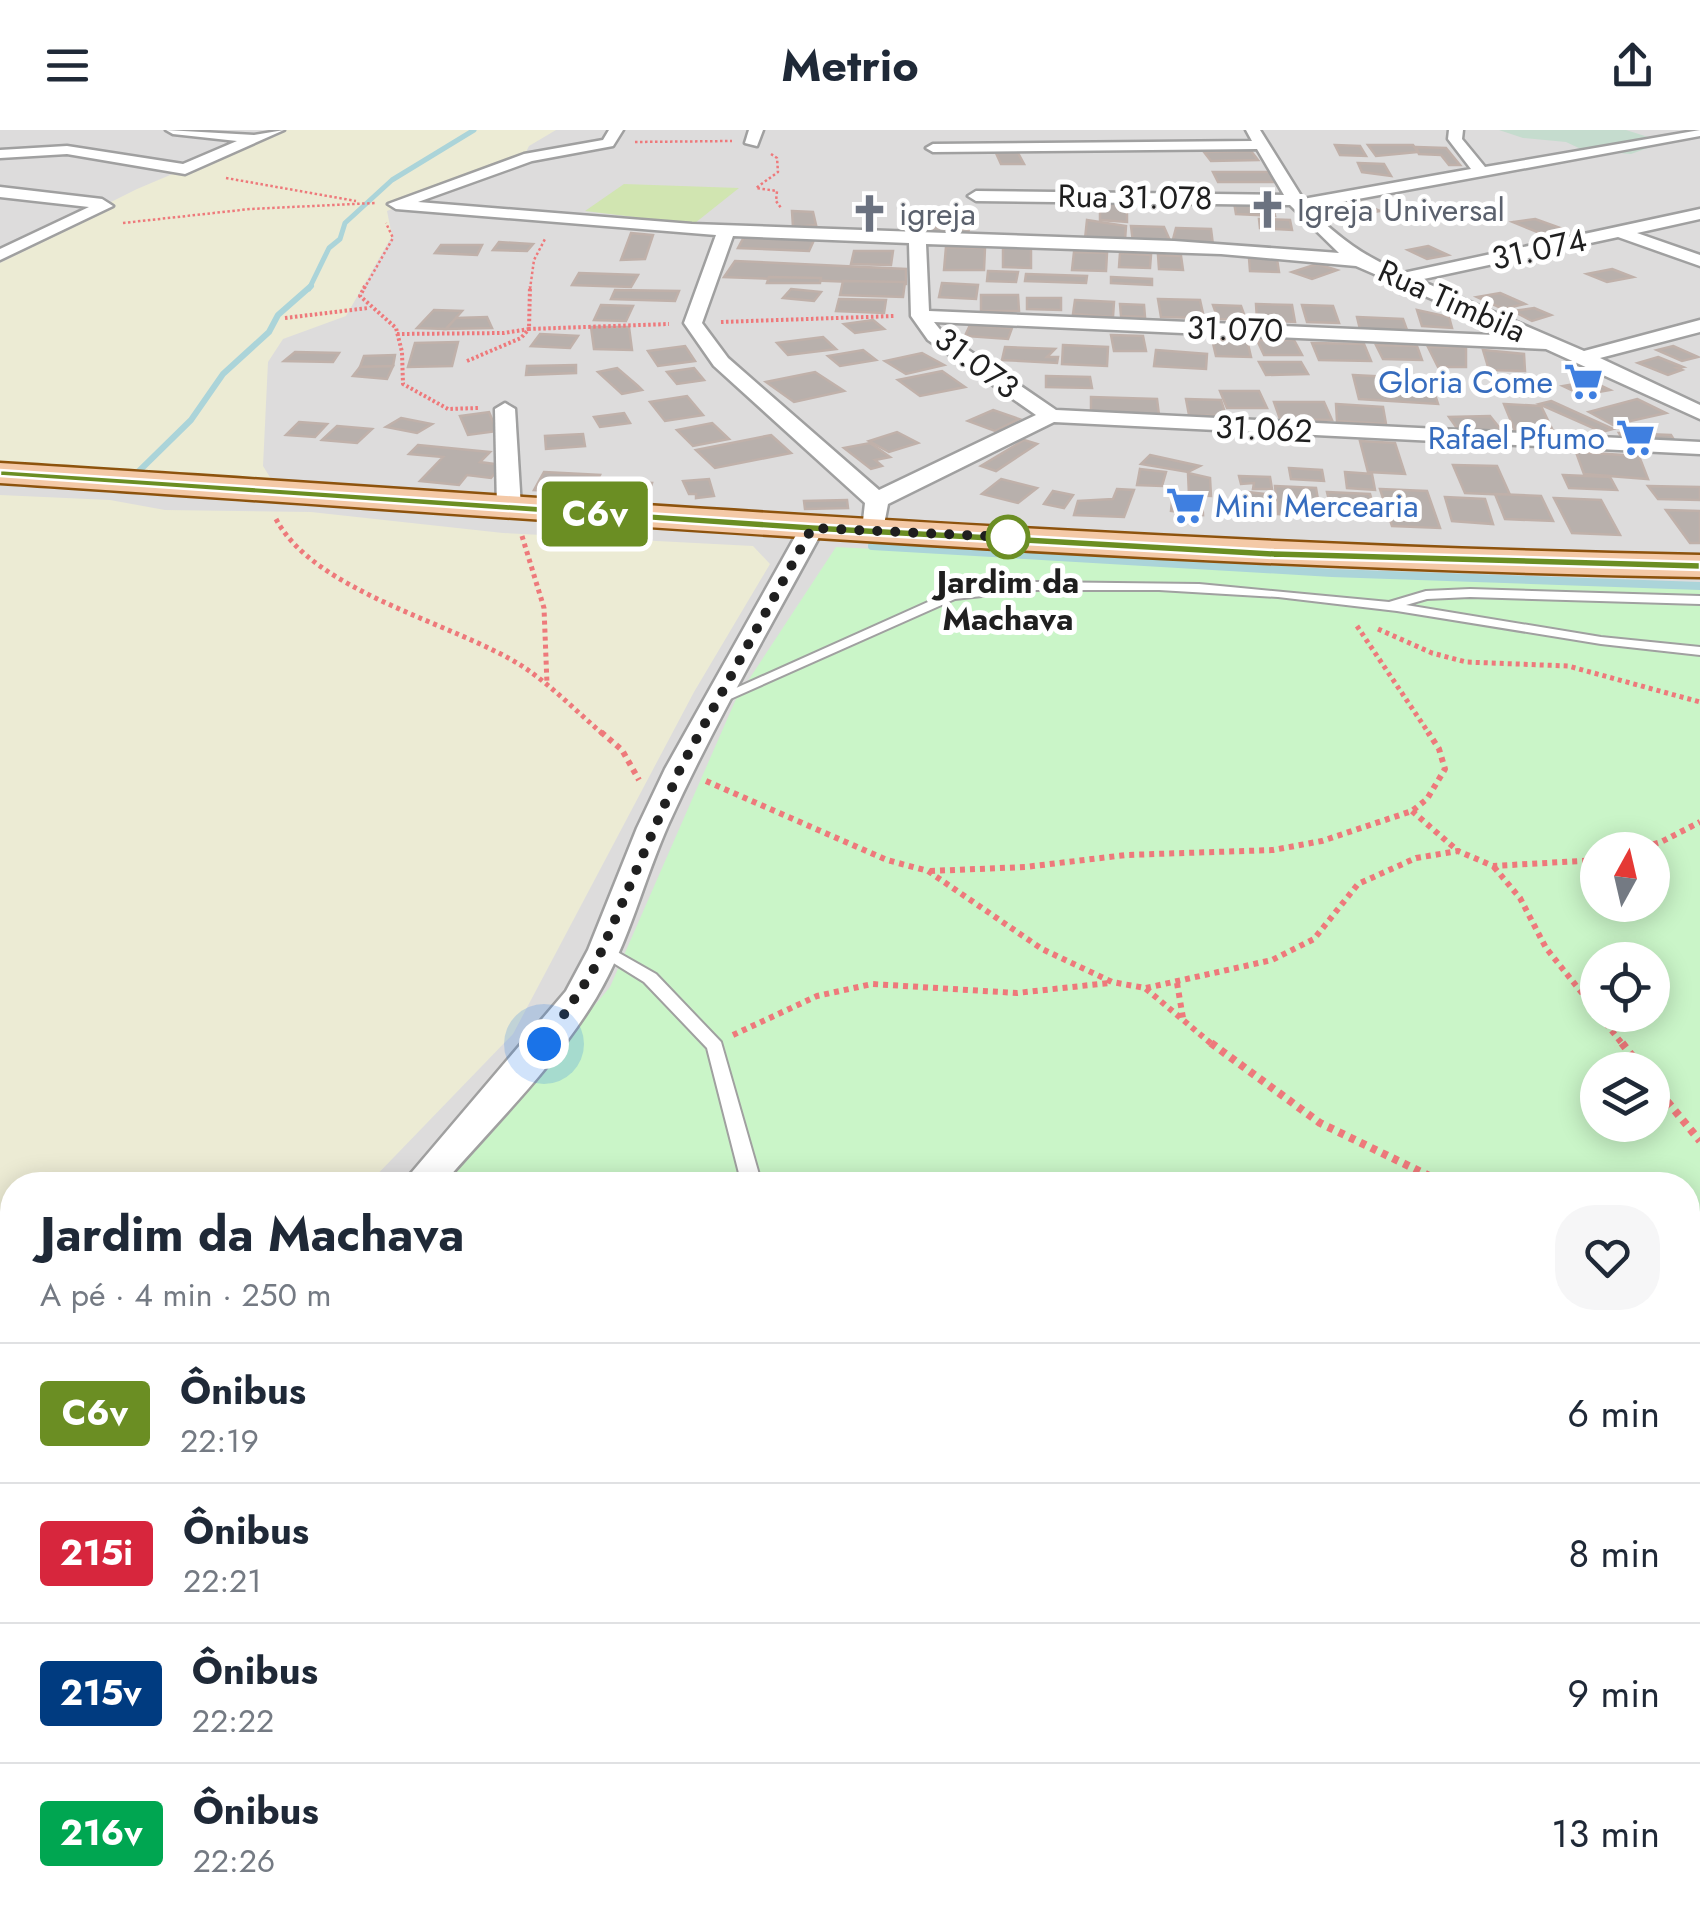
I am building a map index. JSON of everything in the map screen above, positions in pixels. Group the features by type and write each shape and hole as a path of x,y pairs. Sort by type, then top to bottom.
{"main road":[{"path":"0,474 812,528 876,515 1274,554 1700,566"}],"street":[{"path":"173,130 255,139"},
{"path":"0,154 67,150 186,169 277,130"},
{"path":"1456,130 1455,139 1481,172"},
{"name":"Rua 31.078","path":"977,212 1297,202 1700,132"},
{"path":"920,135 937,154 1258,137"},
{"path":"396,204 529,157 612,136"},
{"path":"67,150 89,137"},
{"name":"Rua Timbila","path":"1258,137 1297,202 1328,236 1360,261 1700,413"},
{"path":"86,173 119,158"},
{"path":"35,195 68,180"},
{"path":"0,192 105,206 3,252"},
{"path":"396,204 558,222 917,238 977,212 1360,261"},
{"name":"31.074","path":"1400,279 1700,214"},
{"name":"31.074","path":"1620,231 1700,261"},
{"path":"726,232 693,323 721,362 876,515"},
{"path":"1252,249 1328,236"},
{"name":"31.073","path":"917,238 920,316 935,336 1051,416"},
{"name":"31.070","path":"920,316 1549,343"},
{"path":"1582,357 1700,326"},
{"path":"505,409 509,508"},
{"name":"31.062","path":"876,515 909,482 1051,416 1700,448"},
{"path":"431,1172 544,1044 580,996 604,950 680,769 723,698 812,528"}],"lane":[{"path":"723,698 952,596 982,589 1221,586 1388,606 1594,640 1700,651"},
{"path":"1388,606 1426,595 1470,593 1700,600"},
{"path":"604,950 650,978 715,1046 749,1172"}],"path":[{"path":"612,136 754,137 777,158 778,172 756,188 778,190 776,201 785,209 783,233"},
{"path":"186,169 369,203"},
{"path":"72,223 114,224 231,211 396,204"},
{"path":"396,204 384,211 393,238 360,293 369,308 394,324 404,354 405,387 448,408 505,409"},
{"path":"396,334 504,333 529,329 529,282 536,252 558,222"},
{"path":"285,318 369,308"},
{"path":"468,361 521,338"},
{"path":"262,492 288,542 358,588 522,666 622,750 642,788 652,828"},
{"path":"509,508 536,567 550,660 547,686"},
{"path":"928,871 994,869 1126,855 1273,850 1364,829 1412,811 1427,799 1446,769 1439,748 1349,613 1393,637 1466,662 1568,666 1700,702"},
{"path":"680,769 823,834 887,860 928,871 978,900 1042,949 1112,982 1144,988 1272,960 1314,938 1358,884 1416,858 1458,852"},
{"path":"1412,811 1458,852 1493,866 1580,861"},
{"path":"1670,837 1700,822"},
{"path":"1493,866 1520,898 1546,948 1580,991"},
{"path":"715,1046 817,996 872,984 1017,993 1112,982"},
{"path":"1177,983 1184,1019"},
{"path":"1144,988 1241,1068 1320,1122 1422,1172"},
{"path":"1612,1032 1628,1052"},
{"path":"1670,1105 1700,1141"}],"shaded area":[{"path":"0,130 1700,130 1700,1172 0,1172"}],"green space":[{"path":"277,130 556,130 529,146 525,154 387,211 392,236 346,316 283,339 268,362 263,466 273,482 0,465 0,263 90,219 85,215 137,189"},
{"path":"1499,130 1626,130 1664,142 1631,154 1583,150 1566,142 1523,138"},
{"path":"624,184 739,188 690,227 636,224 634,217 585,211"},
{"path":"0,495 110,500 165,510 311,512 503,533 753,546 770,564 694,692 513,1034 380,1172 0,1172"},
{"path":"836,547 1529,583 1700,586 1700,1172 454,1172 610,987 736,699"}],"building":[{"path":"1335,145 1360,146 1366,156 1340,155"},
{"path":"1368,145 1413,145 1418,152 1376,156"},
{"path":"1416,147 1446,148 1460,165 1449,165 1441,155 1419,154"},
{"path":"1251,151 1258,160 1211,161 1204,152"},
{"path":"996,153 1018,153 1024,164 1001,164"},
{"path":"1358,163 1384,164 1391,176 1362,172"},
{"path":"1213,172 1273,172 1279,182 1218,182"},
{"path":"1234,202 1272,203 1275,216 1236,214"},
{"path":"1361,203 1380,211 1357,215 1339,207"},
{"path":"1100,204 1127,205 1127,222 1100,220"},
{"path":"960,210 963,219 925,220 925,212"},
{"path":"792,211 813,212 816,225 793,227"},
{"path":"1259,219 1290,220 1292,230 1260,228"},
{"path":"1535,219 1563,229 1542,234 1513,222"},
{"path":"1087,220 1126,226 1125,240 1085,239"},
{"path":"910,226 969,229 967,238 907,234"},
{"path":"1131,226 1164,227 1171,243 1133,242"},
{"path":"1176,228 1211,229 1213,245 1172,243"},
{"path":"631,233 653,235 645,259 621,260"},
{"path":"745,235 815,238 809,251 738,248"},
{"path":"499,242 533,244 527,251 493,250"},
{"path":"441,245 482,245 477,255 435,253"},
{"path":"1003,246 1031,246 1031,268 1003,267"},
{"path":"1428,246 1448,255 1427,259 1408,250"},
{"path":"946,247 985,248 984,270 944,270"},
{"path":"854,251 893,251 891,265 851,264"},
{"path":"1074,252 1107,253 1106,271 1072,270"},
{"path":"1120,253 1151,255 1150,268 1119,267"},
{"path":"1158,255 1181,256 1183,270 1159,269"},
{"path":"1249,258 1277,259 1279,272 1250,271"},
{"path":"735,261 906,269 906,284 724,277"},
{"path":"1317,264 1337,270 1312,279 1292,272"},
{"path":"1612,269 1633,277 1607,282 1587,274"},
{"path":"988,271 1018,272 1016,282 987,281"},
{"path":"579,273 638,275 631,287 572,285"},
{"path":"1026,274 1087,276 1086,283 1025,281"},
{"path":"769,277 821,278 820,283 767,283"},
{"path":"1111,277 1152,279 1152,285 1111,283"},
{"path":"843,281 905,282 903,297 840,295"},
{"path":"942,283 978,285 976,299 939,297"},
{"path":"791,289 821,292 814,301 783,298"},
{"path":"615,290 679,291 675,301 611,299"},
{"path":"1500,293 1525,304 1503,309 1477,297"},
{"path":"981,295 1018,295 1019,311 981,311"},
{"path":"1027,298 1061,298 1061,310 1027,309"},
{"path":"839,299 886,300 884,313 836,311"},
{"path":"1158,299 1200,300 1204,318 1161,317"},
{"path":"1075,300 1114,302 1113,317 1073,314"},
{"path":"1120,304 1144,305 1145,317 1121,316"},
{"path":"1256,304 1292,305 1295,322 1257,320"},
{"path":"601,305 633,306 626,321 594,320"},
{"path":"1213,305 1241,306 1246,320 1218,319"},
{"path":"1302,305 1333,306 1339,323 1307,322"},
{"path":"1534,308 1551,315 1532,321 1513,311"},
{"path":"434,310 462,311 446,329 417,328"},
{"path":"1417,310 1449,317 1452,328 1422,326"},
{"path":"487,317 492,328 446,329 456,318"},
{"path":"1357,317 1403,319 1407,330 1360,329"},
{"path":"873,320 884,329 855,333 844,324"},
{"path":"970,325 1012,328 1008,339 965,336"},
{"path":"591,327 629,327 632,350 594,349"},
{"path":"540,334 578,336 570,348 531,346"},
{"path":"1111,335 1143,336 1146,351 1114,351"},
{"path":"823,337 836,349 788,355 777,343"},
{"path":"1212,339 1247,340 1251,357 1216,356"},
{"path":"1257,340 1294,340 1302,355 1264,355"},
{"path":"458,342 452,366 408,367 415,343"},
{"path":"1312,343 1364,344 1371,361 1319,360"},
{"path":"1063,345 1108,347 1107,366 1062,364"},
{"path":"1376,345 1417,346 1422,360 1383,359"},
{"path":"685,346 695,361 658,366 648,351"},
{"path":"1673,346 1698,357 1682,361 1657,350"},
{"path":"1005,347 1055,349 1047,357 1058,357 1057,363 1002,360"},
{"path":"1428,347 1466,347 1466,367 1438,367"},
{"path":"863,350 876,360 840,366 828,356"},
{"path":"1156,350 1207,354 1206,369 1154,366"},
{"path":"1483,350 1524,354 1525,371 1489,370"},
{"path":"295,352 339,353 333,362 284,361"},
{"path":"922,353 944,365 906,374 885,361"},
{"path":"395,355 393,366 360,367 364,356"},
{"path":"1658,357 1683,367 1677,368 1682,370 1668,375 1638,363"},
{"path":"1259,362 1301,362 1308,374 1266,375"},
{"path":"576,365 576,373 526,375 527,366"},
{"path":"393,366 387,379 353,376 360,367"},
{"path":"617,368 642,390 622,394 598,372"},
{"path":"694,368 704,380 677,384 667,372"},
{"path":"942,371 965,387 920,396 898,380"},
{"path":"815,372 844,391 794,402 766,382"},
{"path":"1353,375 1430,379 1438,404 1359,399"},
{"path":"1046,376 1090,377 1092,388 1046,387"},
{"path":"1591,381 1610,390 1582,395 1563,386"},
{"path":"1220,391 1259,391 1267,408 1227,408"},
{"path":"687,396 703,415 665,421 650,402"},
{"path":"1091,397 1157,399 1159,415 1091,413"},
{"path":"1186,399 1221,400 1226,416 1189,415"},
{"path":"1637,399 1666,413 1613,425 1589,412"},
{"path":"1551,401 1613,429 1602,432 1539,404"},
{"path":"1274,402 1324,402 1332,420 1280,419"},
{"path":"1336,404 1383,407 1386,424 1337,421"},
{"path":"1504,404 1541,406 1554,433 1515,431"},
{"path":"993,410 1019,419 995,431 968,421"},
{"path":"489,412 497,431 468,435 460,416"},
{"path":"624,413 630,423 600,427 594,417"},
{"path":"1490,416 1502,431 1459,431 1449,417"},
{"path":"401,418 432,424 417,433 386,427"},
{"path":"299,422 327,424 315,437 286,435"},
{"path":"712,423 729,439 693,446 677,430"},
{"path":"337,426 372,429 357,443 322,440"},
{"path":"897,432 918,443 889,452 869,441"},
{"path":"1619,433 1671,435 1676,443 1623,440"},
{"path":"583,434 585,446 546,449 545,436"},
{"path":"771,435 791,453 715,468 696,450"},
{"path":"1024,440 1037,444 996,471 981,466"},
{"path":"1360,441 1395,443 1405,474 1368,472"},
{"path":"870,443 890,457 875,460 882,466 871,469 844,448"},
{"path":"418,445 490,452 480,462 502,465 491,478 467,475 459,485 420,481 443,457 409,454"},
{"path":"1576,452 1639,456 1648,479 1584,474"},
{"path":"1150,455 1200,466 1188,472 1141,464"},
{"path":"1453,465 1497,466 1510,495 1465,493"},
{"path":"1289,468 1322,470 1324,481 1291,479"},
{"path":"1140,469 1166,472 1162,486 1137,485"},
{"path":"544,472 600,475 591,493 534,490"},
{"path":"1345,472 1372,474 1375,490 1347,488"},
{"path":"1188,473 1210,478 1211,496 1189,495"},
{"path":"1563,475 1610,477 1617,490 1569,488"},
{"path":"1239,476 1270,477 1272,489 1253,489 1254,483 1241,484"},
{"path":"709,479 714,496 696,498 696,494 689,494 683,481"},
{"path":"1001,479 1037,488 1018,503 982,494"},
{"path":"623,482 652,483 649,492 619,491"},
{"path":"1275,486 1316,488 1321,517 1278,514"},
{"path":"1648,486 1700,487 1700,500 1658,499"},
{"path":"1117,489 1134,490 1124,517 1074,515 1078,501 1113,499"},
{"path":"1380,489 1427,491 1440,528 1392,526"},
{"path":"1053,491 1073,495 1064,508 1044,504"},
{"path":"1248,492 1266,494 1265,510 1251,509"},
{"path":"1327,492 1370,494 1377,519 1333,517"},
{"path":"1173,493 1202,497 1203,515 1171,511"},
{"path":"1495,494 1541,496 1553,521 1505,519"},
{"path":"1445,497 1485,499 1493,524 1452,521"},
{"path":"1554,498 1601,500 1620,535 1572,533"},
{"path":"847,500 848,508 805,509 804,501"},
{"path":"1666,510 1700,511 1700,543 1690,543"}],"waterway":[{"path":"310,287 329,248 340,239 345,223 392,180 474,130"},
{"path":"136,474 191,420 223,374 310,287"},
{"path":"872,546 1332,573 1700,586"}],"bus line":[{"name":"C6v","path":"0,473 812,528 1274,554 1700,566"}],"place":[{"name":"Igreja Universal","path":"1267,210"},
{"name":"igreja","path":"869,214"},
{"name":"Gloria Come","path":"1583,382"},
{"name":"Rafael Pfumo","path":"1635,438"},
{"name":"Mini Mercearia","path":"1185,506"},
{"name":"Jardim da Machava","path":"1008,537"}],"route":[{"path":"544,1044 580,996 604,950 680,769 723,698 812,528 1008,537"}]}
